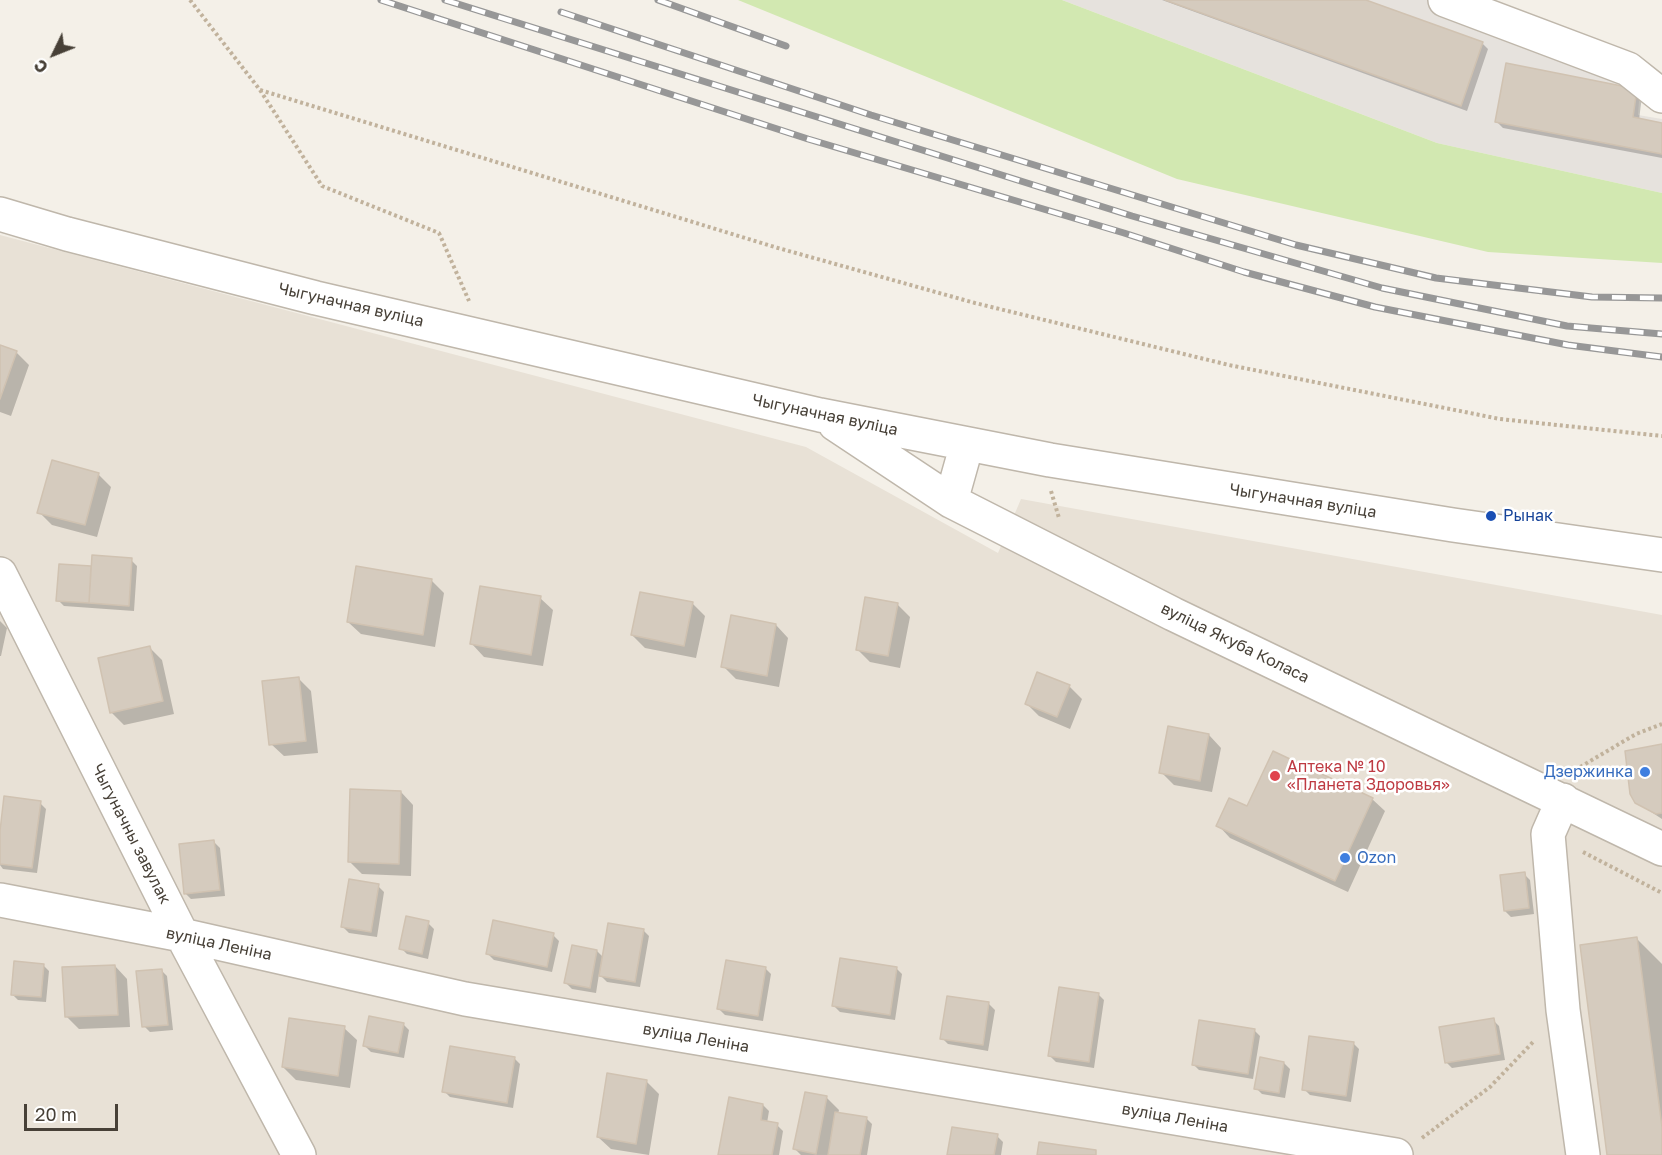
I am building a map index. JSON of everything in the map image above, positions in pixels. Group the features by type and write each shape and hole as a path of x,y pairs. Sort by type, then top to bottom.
{"street":[{"path":"1445,0 1628,69 1662,96"},
{"name":"Чыгуначная вуліца","path":"0,214 67,234 316,298 820,415 967,444 1453,525 1662,555"},
{"name":"вуліца Якуба Коласа","path":"820,415 951,501 1173,614 1564,788 1662,849"},
{"path":"951,501 967,444"},
{"name":"Чыгуначны завулак","path":"0,574 182,935 299,1155"},
{"path":"1564,788 1548,834 1563,1010 1583,1155"},
{"name":"вуліца Леніна","path":"0,900 182,935 465,999 1405,1149"}],"path":[{"path":"190,0 260,90 322,186 439,233 471,307"},
{"path":"260,90 778,248 987,306 1229,365 1500,419 1662,436"},
{"path":"1564,788 1636,734 1662,724"},
{"path":"1548,834 1662,893"},
{"path":"1405,1149 1490,1088 1563,1010"}],"shaded area":[{"path":"1062,0 1459,0 1640,87 1638,115 1662,119 1662,193 1437,143"},
{"path":"0,235 806,447 998,553 1021,499 1662,615 1662,1155 0,1155"}],"green space":[{"path":"738,0 1062,0 1437,143 1662,193 1662,263 1488,252 1177,179"}],"building":[{"path":"1165,0 1366,0 1483,42 1461,106"},
{"path":"1506,63 1637,89 1633,117 1662,123 1662,154 1495,122"},
{"path":"0,345 17,351 0,399"},
{"path":"52,460 99,473 85,525 37,513"},
{"path":"92,555 132,558 129,606 89,603"},
{"path":"59,564 91,566 89,603 56,601"},
{"path":"356,566 432,579 423,635 347,622"},
{"path":"480,586 541,596 531,655 470,644"},
{"path":"640,592 693,602 684,646 631,635"},
{"path":"865,597 898,603 888,656 856,650"},
{"path":"731,615 776,624 767,676 721,667"},
{"path":"150,646 163,701 110,713 98,658"},
{"path":"1037,672 1070,685 1057,717 1025,704"},
{"path":"299,677 306,741 269,745 262,681"},
{"path":"1168,726 1209,734 1200,781 1159,773"},
{"name":"Дзержинка","path":"1662,744 1662,813 1656,814 1635,803 1630,794 1625,751"},
{"path":"1273,751 1373,798 1335,881 1216,826 1229,798 1247,806"},
{"path":"350,789 401,791 399,864 348,862"},
{"path":"4,796 41,801 32,868 0,864 0,831"},
{"path":"214,840 220,890 184,894 179,844"},
{"path":"1525,872 1529,908 1504,911 1500,875"},
{"path":"349,879 379,884 371,932 341,927"},
{"path":"406,916 429,921 422,954 399,949"},
{"path":"493,920 554,933 547,967 486,954"},
{"path":"608,923 644,929 635,982 599,976"},
{"path":"1637,937 1662,1127 1662,1155 1607,1155 1580,945"},
{"path":"572,945 597,950 590,988 564,983"},
{"path":"840,958 897,967 890,1015 832,1006"},
{"path":"726,960 766,967 758,1016 717,1009"},
{"path":"14,961 44,964 41,997 11,995"},
{"path":"115,965 118,1015 65,1017 62,967"},
{"path":"162,969 168,1025 142,1027 136,971"},
{"path":"1059,987 1099,993 1089,1062 1048,1056"},
{"path":"947,996 989,1002 983,1045 940,1039"},
{"path":"369,1016 404,1023 398,1053 363,1046"},
{"path":"289,1018 345,1026 338,1076 282,1067"},
{"path":"1494,1018 1500,1054 1445,1063 1439,1027"},
{"path":"1199,1020 1255,1029 1248,1074 1192,1065"},
{"path":"1309,1036 1354,1042 1346,1096 1302,1090"},
{"path":"450,1046 515,1057 507,1103 442,1092"},
{"path":"1260,1057 1284,1062 1279,1093 1254,1089"},
{"path":"607,1073 647,1080 636,1144 597,1137"},
{"path":"805,1092 827,1096 816,1154 793,1149"},
{"path":"729,1097 763,1104 761,1120 778,1123 772,1155 718,1155"},
{"path":"835,1112 867,1117 860,1155 828,1155"},
{"path":"952,1127 998,1134 994,1155 947,1155"},
{"path":"1039,1142 1096,1150 1096,1155 1037,1155"}],"railway":[{"path":"381,0 808,139 1124,233 1244,272 1375,307 1568,345 1662,357"},
{"path":"445,0 1132,216 1382,288 1567,326 1662,334"},
{"path":"658,0 786,46"},
{"path":"561,12 871,115 1296,245 1436,278 1592,297 1662,298"}],"place":[{"name":"Рынак","path":"1491,516"},
{"name":"Дзержинка","path":"1645,772"},
{"name":"Аптека № 10 «Планета Здоровья»","path":"1275,776"},
{"name":"Ozon","path":"1345,858"}]}
